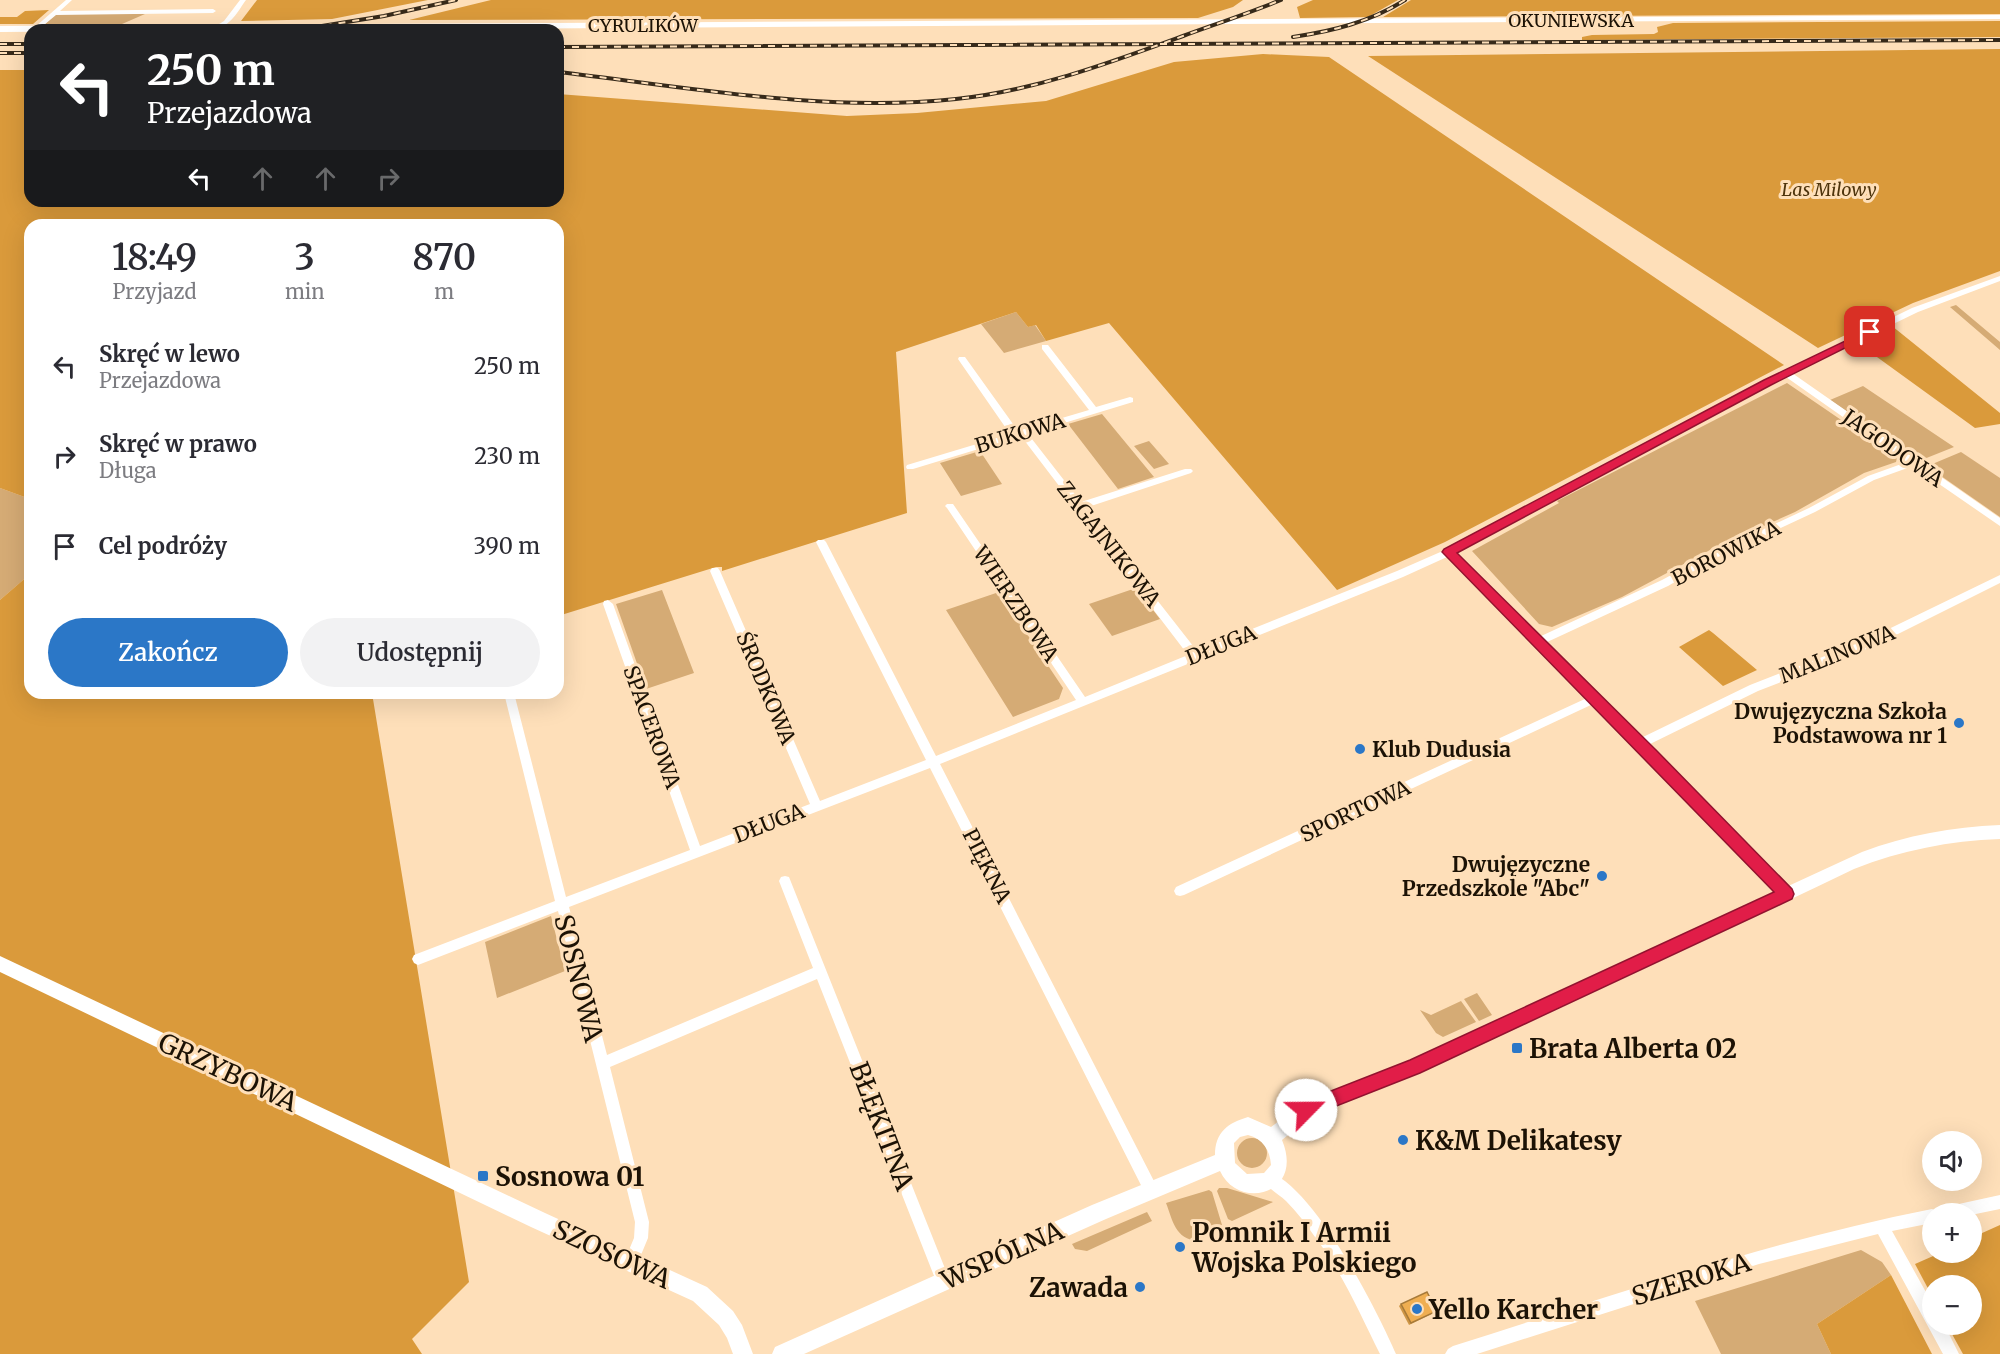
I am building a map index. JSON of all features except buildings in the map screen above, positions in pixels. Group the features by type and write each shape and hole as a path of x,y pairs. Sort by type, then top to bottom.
{"main road":[{"name":"OKUNIEWSKA","path":"1141,22 2000,17"},
{"name":"CYRULIKÓW","path":"564,25 1141,22"},
{"name":"CYRULIKÓW","path":"0,29 24,28"}],"street":[{"path":"42,24 69,0"},
{"path":"223,24 243,0"},
{"path":"142,11 149,5"},
{"path":"54,13 213,11"},
{"name":"DŁUGA","path":"418,959 816,805 934,762 1400,574 1448,552 1786,373 1915,310 2000,278"},
{"path":"1045,347 1094,410"},
{"name":"ZAGAJNIKOWA","path":"962,359 1019,433 1080,506 1195,656"},
{"name":"JAGODOWA","path":"1786,373 2000,523"},
{"name":"BUKOWA","path":"910,467 1130,400"},
{"name":"BOROWIKA","path":"1538,642 1665,583 1715,555 1812,510 1871,478 1913,463"},
{"path":"1080,506 1188,471"},
{"name":"WIERZBOWA","path":"950,506 1082,701"},
{"name":"PIĘKNA","path":"821,542 1151,1190"},
{"path":"1448,552 1786,894"},
{"name":"ŚRODKOWA","path":"715,571 816,805"},
{"name":"MALINOWA","path":"1640,744 1754,688 1870,643 2000,579"},
{"name":"SPACEROWA","path":"608,604 696,851"},
{"name":"SOSNOWA","path":"510,699 560,904 642,1222 641,1238 631,1262"},
{"name":"SPORTOWA","path":"1180,891 1594,699"},
{"path":"1271,1138 1306,1110 1414,1067 1849,864 1911,841 2000,832"},
{"name":"BŁĘKITNA","path":"785,881 943,1281"},
{"name":"GRZYBOWA","path":"0,964 455,1180"},
{"path":"601,1064 821,970"},
{"path":"1248,1126 1258,1128 1271,1138 1277,1147 1280,1160 1277,1170 1270,1179 1260,1184 1245,1182 1232,1174 1224,1160 1225,1142 1236,1129 1248,1126"},
{"name":"WSPÓLNA","path":"782,1354 943,1281 1224,1160"},
{"path":"1270,1179 1293,1197 1342,1266 1388,1354"},
{"name":"SZOSOWA","path":"455,1180 700,1294 717,1308 735,1332 743,1354"},
{"path":"1982,1207 2000,1203"},
{"name":"SZEROKA","path":"1453,1354 1759,1257 1922,1218"},
{"path":"1881,1226 1922,1300"},
{"path":"1941,1335 1952,1354"}],"shaded area":[{"path":"145,14 122,24 45,24 55,15"},
{"path":"1956,305 2000,342 2000,350 1950,307"},
{"path":"1016,312 1028,327 1035,325 1046,341 1004,353 981,324"},
{"path":"1787,383 1897,458 1896,462 1864,473 1795,512 1710,550 1622,597 1552,627 1539,624 1472,551 1559,503 1557,501"},
{"path":"1863,386 1954,447 1919,461 1830,400"},
{"path":"1102,414 1154,477 1118,489 1068,424"},
{"path":"1149,441 1169,464 1154,469 1134,446"},
{"path":"980,451 1002,484 961,496 940,463"},
{"path":"1961,452 2000,478 2000,517 1931,469 1930,465"},
{"path":"0,488 24,497 24,579 0,600"},
{"path":"1136,588 1160,619 1112,636 1089,604"},
{"path":"662,590 694,673 646,689 616,604"},
{"path":"999,592 1063,688 1059,699 1013,717 946,610"},
{"path":"551,916 565,971 497,998 485,942"},
{"path":"1477,993 1492,1015 1479,1021 1464,999"},
{"path":"1461,1001 1476,1022 1443,1037 1436,1033 1420,1010 1431,1015"},
{"path":"1252,1138 1263,1142 1267,1153 1263,1164 1252,1168 1241,1164 1237,1153 1241,1142"},
{"path":"1219,1188 1227,1188 1273,1202 1232,1221 1228,1219 1217,1191"},
{"path":"1209,1190 1212,1192 1222,1225 1198,1241 1190,1240 1176,1228 1166,1203"},
{"path":"1147,1212 1152,1221 1087,1251 1075,1249 1072,1244"},
{"path":"1861,1250 1882,1262 1891,1275 1817,1324 1831,1354 1721,1354 1695,1301"}],"green space":[{"path":"257,0 428,0 332,19 241,21"},
{"path":"491,0 1243,0 1233,7 1198,18 409,20"},
{"path":"1313,0 1398,0 1368,17 1300,18 1297,7"},
{"path":"1411,0 2000,0 2000,14 1383,17"},
{"path":"49,10 33,24 0,24 0,17 17,17 25,11"},
{"path":"2000,21 2000,37 1582,40 1582,37 1592,35 1654,34 1658,32 1657,27 1673,23"},
{"name":"Las Milowy","path":"2000,49 2000,271 1913,303 1818,348 1368,56"},
{"path":"1263,54 1329,57 1784,365 1445,542 1337,590 1109,323 1046,341 1036,325 1028,327 1016,312 896,352 907,513 722,571 722,567 716,567 564,614 564,219 24,219 24,497 0,488 0,70 24,70 24,207 564,207 564,94 847,116 917,113 1046,101 1174,62"},
{"path":"1892,326 2000,413 2000,424 1975,428 1859,344"},
{"path":"24,579 24,699 373,699 469,1282 412,1339 422,1354 0,1354 0,600"},
{"path":"1709,630 1757,670 1723,686 1679,647"},
{"path":"2000,1225 2000,1354 1963,1354 1953,1335 1982,1335 1982,1275 1922,1275 1922,1277 1915,1264 1922,1261 1922,1263 1982,1263 1982,1233"},
{"path":"1891,1275 1932,1354 1831,1354 1817,1324"}],"railway":[{"path":"334,24 456,0"},
{"path":"1161,44 1281,0"},
{"path":"1293,37 1351,25 1405,0"},
{"path":"1161,44 2000,40"},
{"path":"0,44 24,44"},
{"path":"564,47 1161,44"},
{"path":"564,73 806,101 906,102 956,99 1014,90 1071,75 1161,44"},
{"path":"0,53 24,53"}],"place":[{"name":"Dwujęzyczna Szkoła Podstawowa nr 1","path":"1959,723"},
{"name":"Klub Dudusia","path":"1360,749"},
{"name":"Dwujęzyczne Przedszkole \"Abc\"","path":"1602,876"},
{"name":"Brata Alberta 02","path":"1517,1048"},
{"name":"K&M Delikatesy","path":"1403,1140"},
{"name":"Sosnowa 01","path":"483,1176"},
{"name":"Pomnik I Armii Wojska Polskiego","path":"1180,1247"},
{"name":"Zawada","path":"1140,1287"},
{"name":"Yello Karcher","path":"1417,1309"}],"route":[{"path":"1306,1110 1414,1067 1786,894 1652,755 1448,552 1767,382 1870,332"}]}
